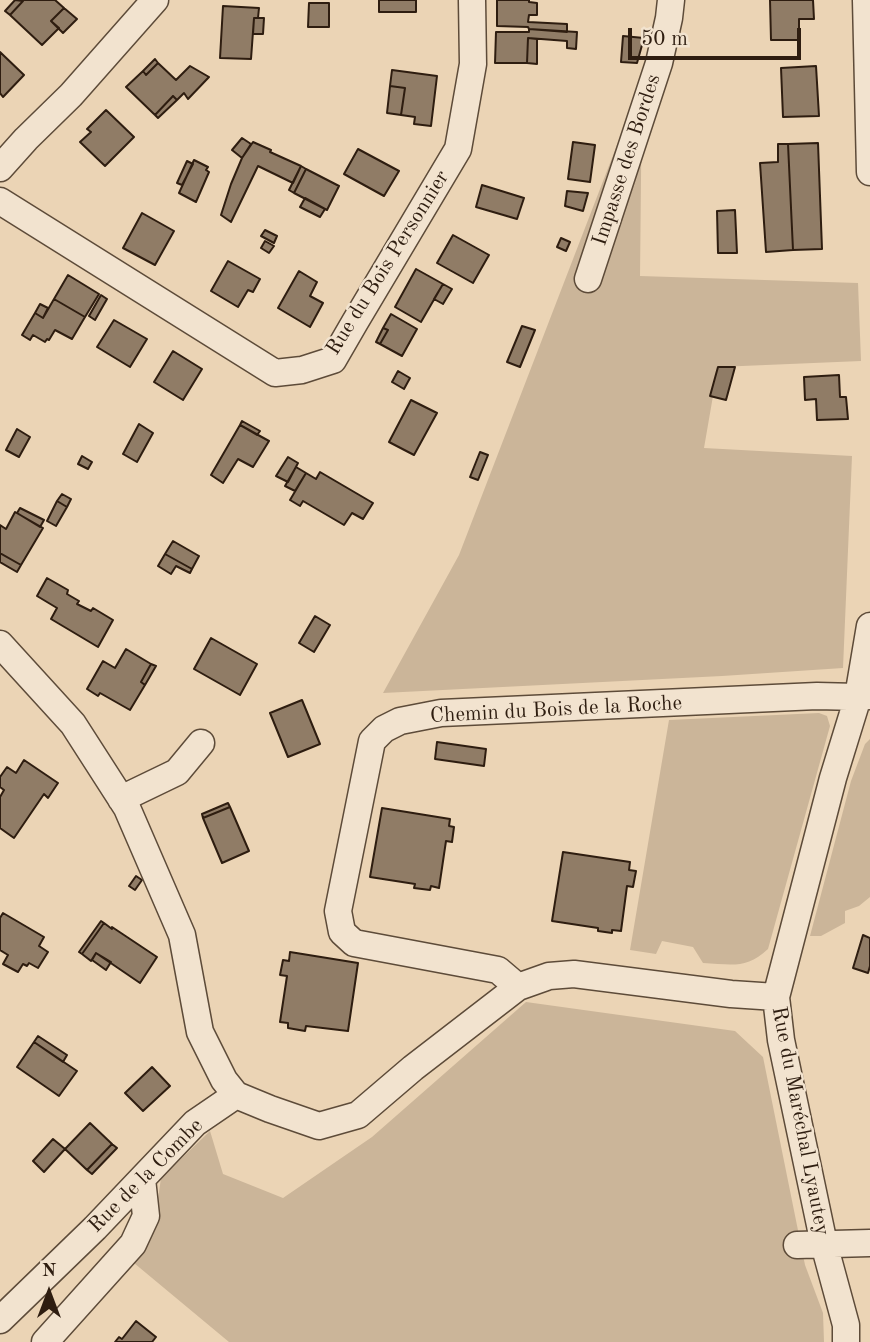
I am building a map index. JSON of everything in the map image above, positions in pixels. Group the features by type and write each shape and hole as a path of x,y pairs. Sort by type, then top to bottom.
{"street":[{"path":"0,168 71,95 155,0"},
{"name":"Rue du Bois Personnier","path":"0,201 275,373 302,370 333,360 458,149 474,64 472,0"},
{"name":"Impasse des Bordes","path":"588,279 659,63 671,0"},
{"path":"866,0 870,172"},
{"name":"Rue du Maréchal Lyautey","path":"846,1342 846,1325 824,1244 781,1040 776,997 833,778 864,697 870,626"},
{"path":"0,644 73,724 127,808 182,935 200,1032 224,1080 236,1095 270,1110 319,1126 358,1115 413,1068 518,987 549,976 574,974 731,994 776,997"},
{"name":"Chemin du Bois de la Roche","path":"518,987 498,970 354,943 342,932 338,911 372,741 384,729 400,721 441,713 817,696 864,697"},
{"path":"121,799 177,772 201,743"},
{"name":"Rue de la Combe","path":"0,1320 95,1228 195,1123 236,1095"},
{"path":"45,1342 133,1244 146,1216 142,1179"},
{"path":"797,1245 870,1243"}],"shaded area":[{"path":"642,80 640,276 858,283 861,361 718,367 704,448 852,456 843,668 383,693 459,555"},
{"path":"819,713 827,716 830,726 768,949 745,963 730,965 703,963 693,947 662,941 656,954 630,950 669,720"},
{"path":"870,739 870,897 859,906 845,911 845,923 821,936 810,936 851,781 865,744"},
{"path":"526,1002 735,1031 763,1057 805,1265 823,1313 824,1342 229,1342 134,1263 155,1220 161,1178 210,1131 223,1174 283,1198 372,1137"}],"building":[{"path":"15,0 23,1 10,15 5,11"},
{"path":"22,0 55,0 64,8 51,21 59,28 42,45 10,15"},
{"path":"379,0 416,0 416,12 379,12"},
{"path":"497,0 529,0 537,3 537,15 529,15 528,22 567,24 567,32 497,26"},
{"path":"770,0 813,0 814,19 799,19 799,40 771,40"},
{"path":"309,3 329,3 329,27 308,27"},
{"path":"223,6 259,8 258,18 254,18 251,59 220,58"},
{"path":"64,8 77,19 63,33 51,21"},
{"path":"254,18 264,18 263,34 253,34"},
{"path":"529,29 577,32 576,49 567,48 567,41 528,38 527,63 495,63 496,32 529,32"},
{"path":"623,36 644,38 637,63 621,62"},
{"path":"528,38 537,39 537,64 527,63"},
{"path":"0,52 24,75 3,97 0,93"},
{"path":"155,59 158,63 146,75 143,71"},
{"path":"158,63 176,80 190,66 209,77 188,99 184,93 177,100 173,96 155,115 126,87 143,71 146,75"},
{"path":"816,66 819,116 783,117 781,68"},
{"path":"392,70 437,76 431,126 414,124 415,117 401,115 405,88 390,86"},
{"path":"390,86 405,88 401,115 387,113"},
{"path":"173,96 177,100 158,118 155,115"},
{"path":"106,110 134,137 105,166 80,142 91,132 87,129"},
{"path":"242,138 251,144 242,158 232,150"},
{"path":"253,142 301,166 293,183 258,166 231,222 221,215 242,158"},
{"path":"573,142 595,145 590,182 568,179"},
{"path":"818,143 822,249 793,250 788,144"},
{"path":"778,144 788,144 793,250 766,252 760,163 778,162"},
{"path":"358,149 399,171 384,196 344,174"},
{"path":"194,160 208,167 206,170 209,172 196,202 179,193"},
{"path":"187,161 193,164 182,185 177,183"},
{"path":"301,166 306,169 294,193 289,190"},
{"path":"306,169 339,186 327,210 294,193"},
{"path":"482,185 524,198 517,219 476,207"},
{"path":"567,191 588,193 583,211 565,206"},
{"path":"305,198 325,209 320,217 300,207"},
{"path":"735,210 737,253 718,253 717,211"},
{"path":"142,213 174,231 155,265 123,248"},
{"path":"265,230 277,236 274,243 261,236"},
{"path":"453,235 489,255 473,283 437,263"},
{"path":"561,238 570,242 566,251 557,247"},
{"path":"265,241 274,246 269,253 261,248"},
{"path":"228,261 260,279 253,292 248,290 238,307 211,291"},
{"path":"416,269 443,284 421,322 395,307"},
{"path":"299,271 317,282 310,296 323,303 310,327 278,308"},
{"path":"68,275 99,294 85,317 54,299"},
{"path":"443,284 452,289 443,304 434,299"},
{"path":"101,295 107,299 95,320 89,316"},
{"path":"54,299 85,317 72,339 55,330 45,342 33,335 30,340 22,335 35,313 43,318"},
{"path":"40,304 48,308 43,318 35,313"},
{"path":"391,314 417,329 402,356 380,344 388,330 383,328"},
{"path":"114,320 147,339 130,367 97,347"},
{"path":"522,326 535,330 520,367 507,362"},
{"path":"383,328 388,330 380,344 376,342"},
{"path":"173,351 202,369 183,400 154,382"},
{"path":"718,367 735,367 726,400 710,396"},
{"path":"398,371 410,378 404,389 392,382"},
{"path":"839,375 840,397 846,397 848,419 817,420 816,399 805,400 804,377"},
{"path":"411,400 437,413 414,455 389,442"},
{"path":"242,421 260,431 257,435 240,425"},
{"path":"139,424 153,433 137,462 123,454"},
{"path":"240,425 269,441 253,467 238,459 223,483 211,475"},
{"path":"17,429 30,437 19,457 6,450"},
{"path":"480,452 488,455 478,480 470,477"},
{"path":"82,456 92,462 88,469 78,464"},
{"path":"288,457 298,463 288,482 276,476"},
{"path":"296,467 306,473 295,491 285,486"},
{"path":"320,472 373,503 363,519 352,513 344,525 303,501 300,506 290,500 306,473 316,479"},
{"path":"62,494 71,499 67,507 57,501"},
{"path":"57,501 67,507 56,526 47,521"},
{"path":"20,508 44,520 40,527 17,513"},
{"path":"15,512 43,528 21,565 0,553 0,525 6,529"},
{"path":"173,541 199,556 192,569 165,554"},
{"path":"0,553 21,565 17,572 0,562"},
{"path":"165,554 192,569 190,573 176,566 171,574 158,566"},
{"path":"47,578 68,590 67,594 79,601 77,604 91,611 93,608 113,620 98,647 51,619 57,608 37,596"},
{"path":"315,616 330,625 314,652 299,643"},
{"path":"211,638 257,664 240,695 194,669"},
{"path":"126,649 151,664 141,682 145,685 130,710 100,693 98,696 87,689 103,661 115,668"},
{"path":"151,664 156,666 145,685 141,682"},
{"path":"302,700 320,744 288,757 270,713"},
{"path":"437,742 486,749 484,766 435,759"},
{"path":"24,760 58,783 48,798 44,794 14,838 0,828 0,797 4,790 0,787 0,777 7,767 16,773"},
{"path":"228,803 230,807 203,818 202,814"},
{"path":"230,807 249,851 222,863 203,818"},
{"path":"382,808 450,819 449,826 454,827 452,842 446,841 439,888 414,888 415,884 370,877"},
{"path":"563,852 630,862 629,870 636,871 633,887 627,886 621,931 598,931 598,928 552,921"},
{"path":"136,876 142,880 135,890 129,886"},
{"path":"3,913 44,937 39,946 48,952 38,968 29,963 27,966 23,964 18,972 3,964 8,955 0,950 0,918"},
{"path":"101,921 104,923 82,954 79,952"},
{"path":"104,923 157,957 140,983 96,953 91,961 82,954"},
{"path":"863,935 870,938 868,973 853,968"},
{"path":"290,952 358,963 348,1031 306,1026 305,1031 288,1028 288,1023 280,1022 287,976 280,975 283,960 289,961"},
{"path":"96,953 111,962 106,970 92,960"},
{"path":"38,1036 67,1055 63,1062 34,1042"},
{"path":"34,1042 77,1071 59,1096 17,1067"},
{"path":"152,1067 170,1086 143,1111 125,1093"},
{"path":"90,1123 112,1144 87,1170 65,1149"},
{"path":"53,1139 65,1149 44,1172 33,1161"},
{"path":"112,1144 117,1148 92,1174 87,1170"},
{"path":"136,1321 156,1337 152,1342 115,1342 119,1337 122,1339"}]}
